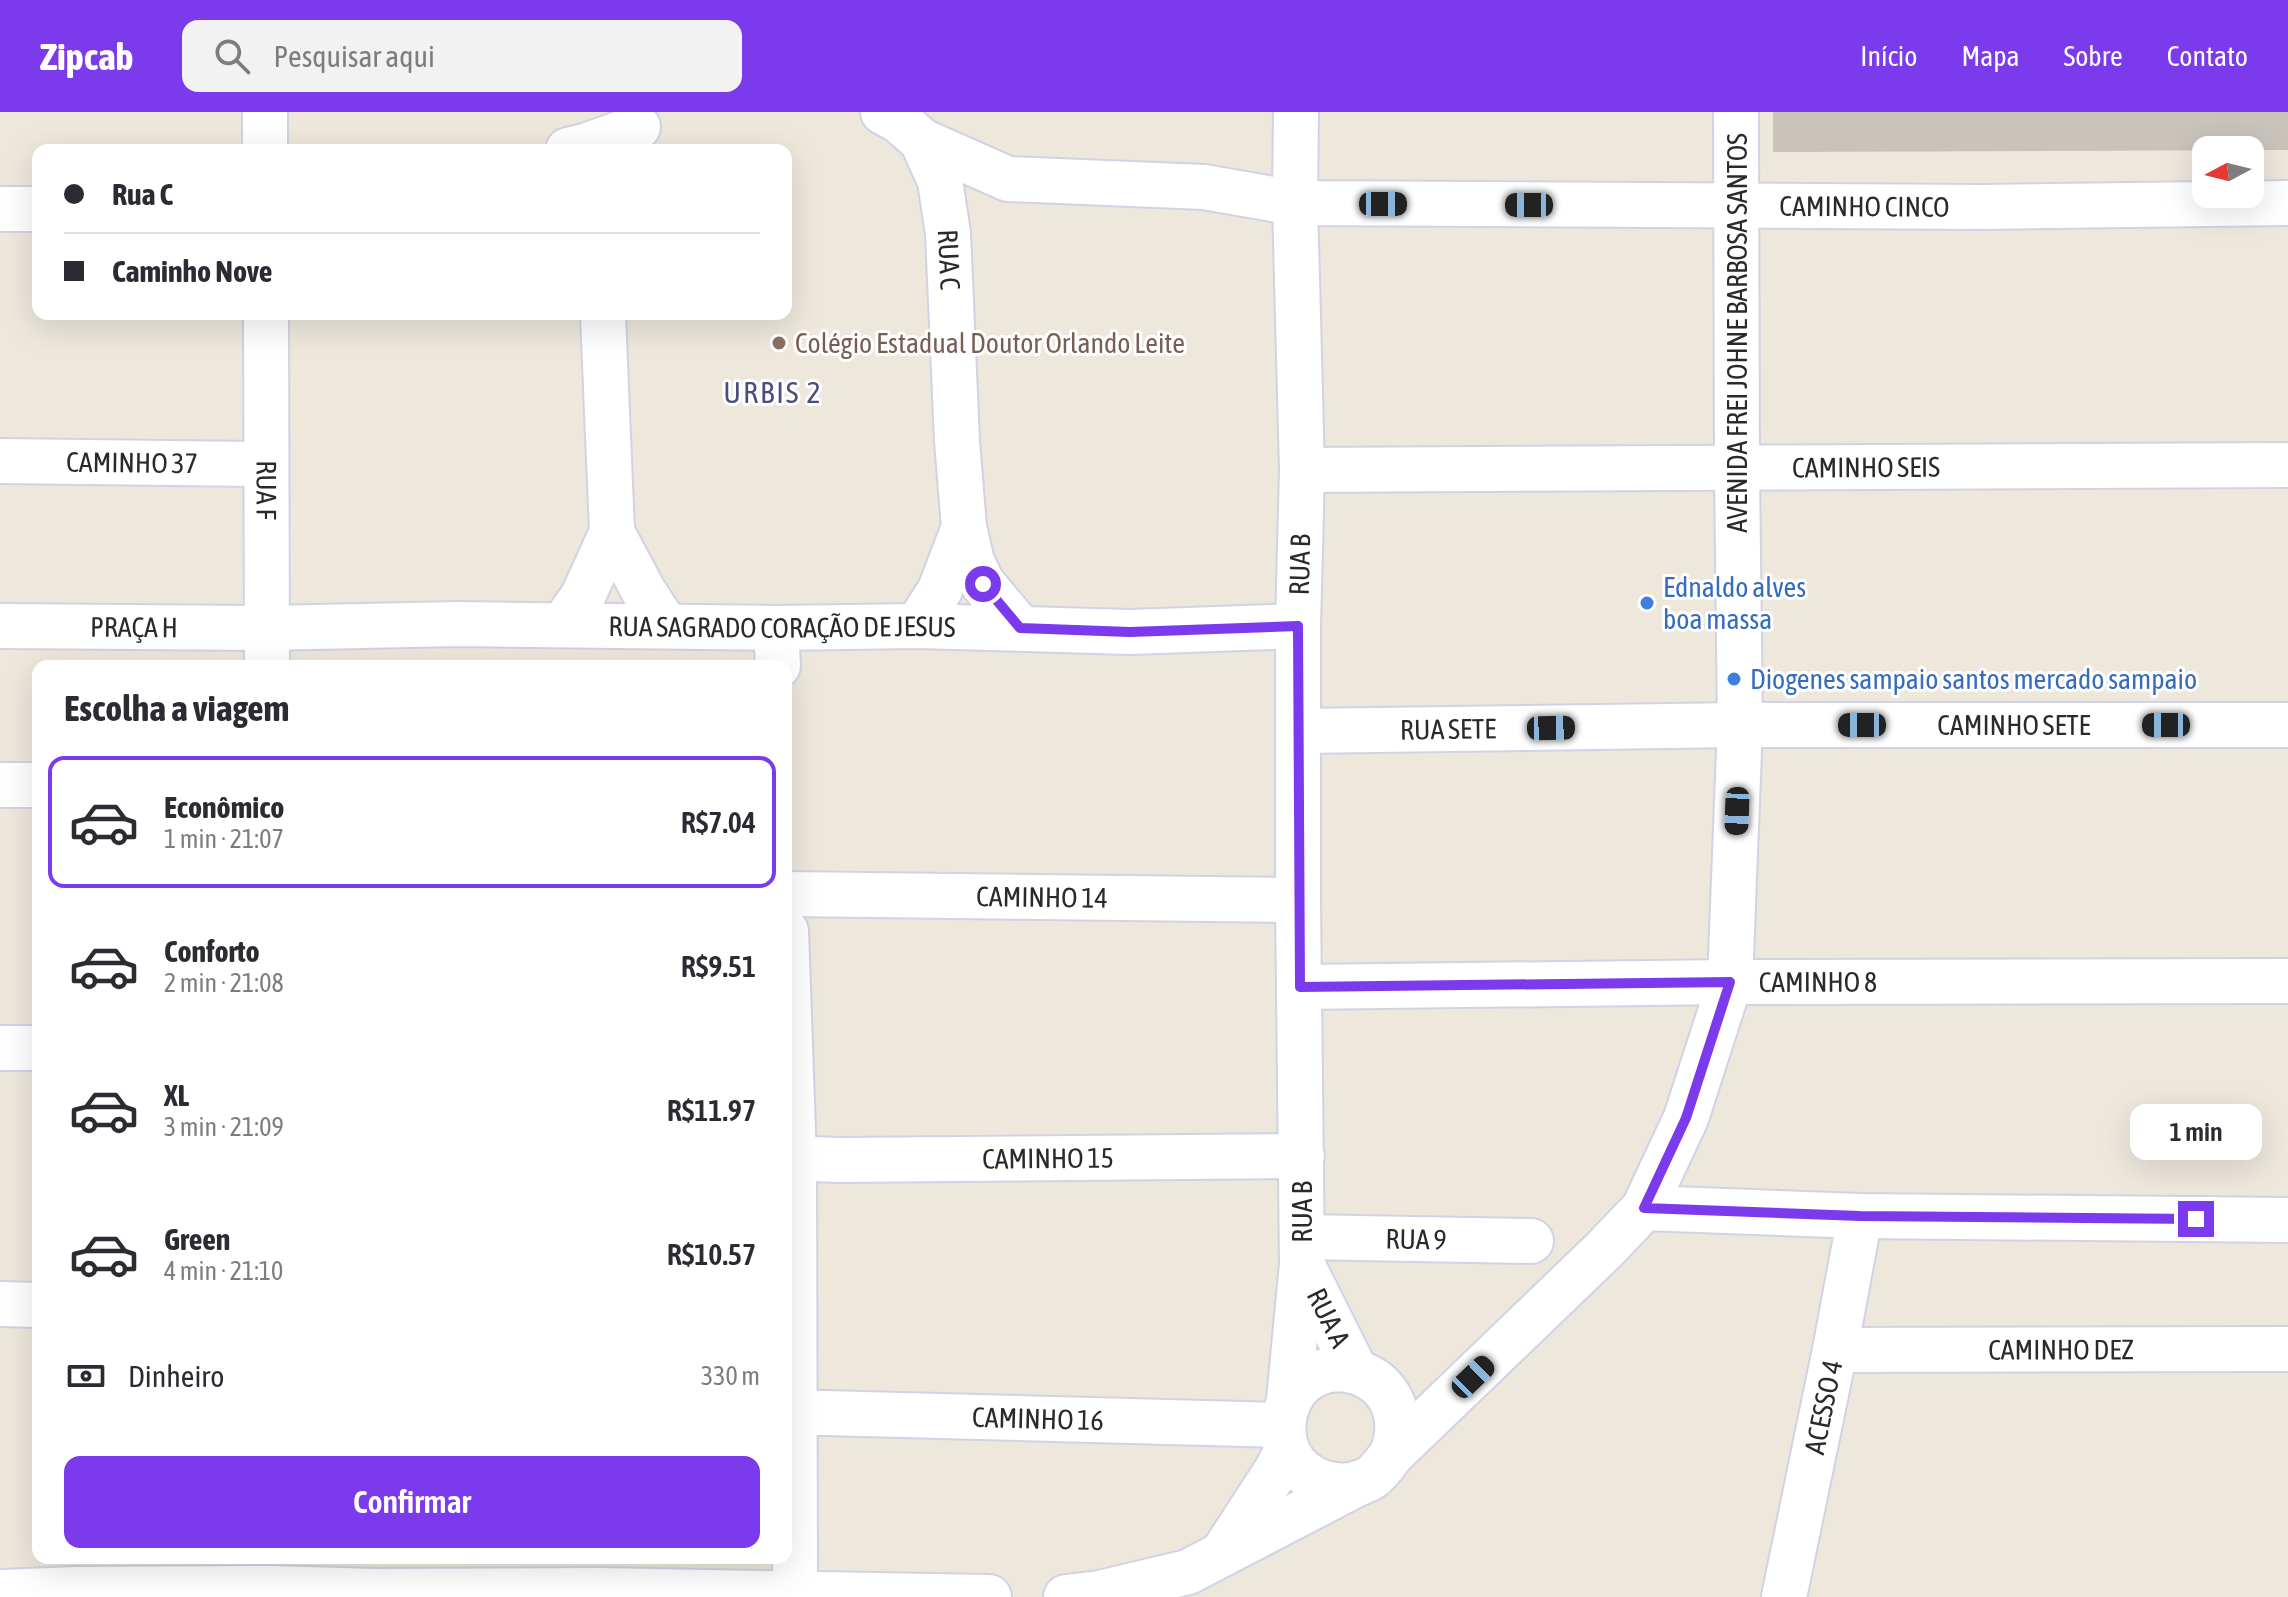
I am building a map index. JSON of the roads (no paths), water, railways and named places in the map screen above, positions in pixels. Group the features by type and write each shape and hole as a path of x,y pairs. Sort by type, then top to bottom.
{"street":[{"path":"265,112 265,144"},
{"name":"RUA C","path":"883,112 898,120 922,141 940,181 948,233 964,527 972,562 983,584 1020,628"},
{"name":"RUA B","path":"1199,1575 1269,1483 1287,1425 1302,1251 1298,626 1302,470 1296,112"},
{"name":"AVENIDA FREI JOHNE BARBOSA SANTOS","path":"1473,1377 1644,1208 1686,1118 1730,982 1740,725 1736,112"},
{"path":"592,144 642,130"},
{"name":"CAMINHO CINCO","path":"922,141 1008,179 1204,187 1295,186 1738,205 1983,207 2288,203"},
{"path":"948,233 974,202 1008,179"},
{"path":"0,209 32,209"},
{"name":"RUA F","path":"266,320 267,647"},
{"path":"603,320 612,532 666,626"},
{"name":"CAMINHO 37","path":"0,461 265,464"},
{"name":"CAMINHO SEIS","path":"1302,470 2288,465"},
{"name":"RUA C","path":"917,626 940,590 964,527"},
{"path":"563,625 583,596 612,532"},
{"name":"RUA SAGRADO CORAÇÃO DE JESUS","path":"267,647 458,624 666,626 777,647 917,626 1130,632 1298,626"},
{"name":"PRAÇA H","path":"0,626 267,647"},
{"name":"CAMINHO SETE","path":"1740,725 2288,725"},
{"name":"RUA SETE","path":"1300,731 1740,725"},
{"path":"0,785 32,785"},
{"name":"CAMINHO 14","path":"792,894 1298,900"},
{"name":"CAMINHO 8","path":"1300,987 2288,981"},
{"path":"0,1048 32,1048"},
{"name":"CAMINHO 15","path":"792,1158 1302,1156"},
{"path":"1644,1208 1860,1216 2288,1220"},
{"name":"ACESSO 4","path":"1784,1597 1860,1216"},
{"name":"RUA 9","path":"1302,1251 1531,1241"},
{"name":"RUA A","path":"1302,1251 1364,1375"},
{"path":"0,1304 32,1305"},
{"name":"CAMINHO DEZ","path":"1835,1350 2288,1349"},
{"path":"1359,1483 1347,1486 1323,1483 1301,1470 1287,1425 1306,1380 1343,1369 1405,1383 1473,1377"},
{"path":"1364,1375 1391,1399 1397,1412 1399,1426 1392,1454"},
{"path":"1066,1597 1199,1575 1373,1476 1473,1377"},
{"name":"CAMINHO 16","path":"792,1412 1287,1425"},
{"path":"792,1484 795,1593"},
{"path":"0,1592 76,1589 196,1592 272,1573 374,1591 599,1590 989,1597"}],"place":[{"name":"Colégio Estadual Doutor Orlando Leite","path":"779,343"},
{"name":"Ednaldo alves boa massa","path":"1647,603"},
{"name":"Diogenes sampaio santos mercado sampaio","path":"1734,679"}],"district":[{"name":"URBIS 2","path":"773,393"}]}
